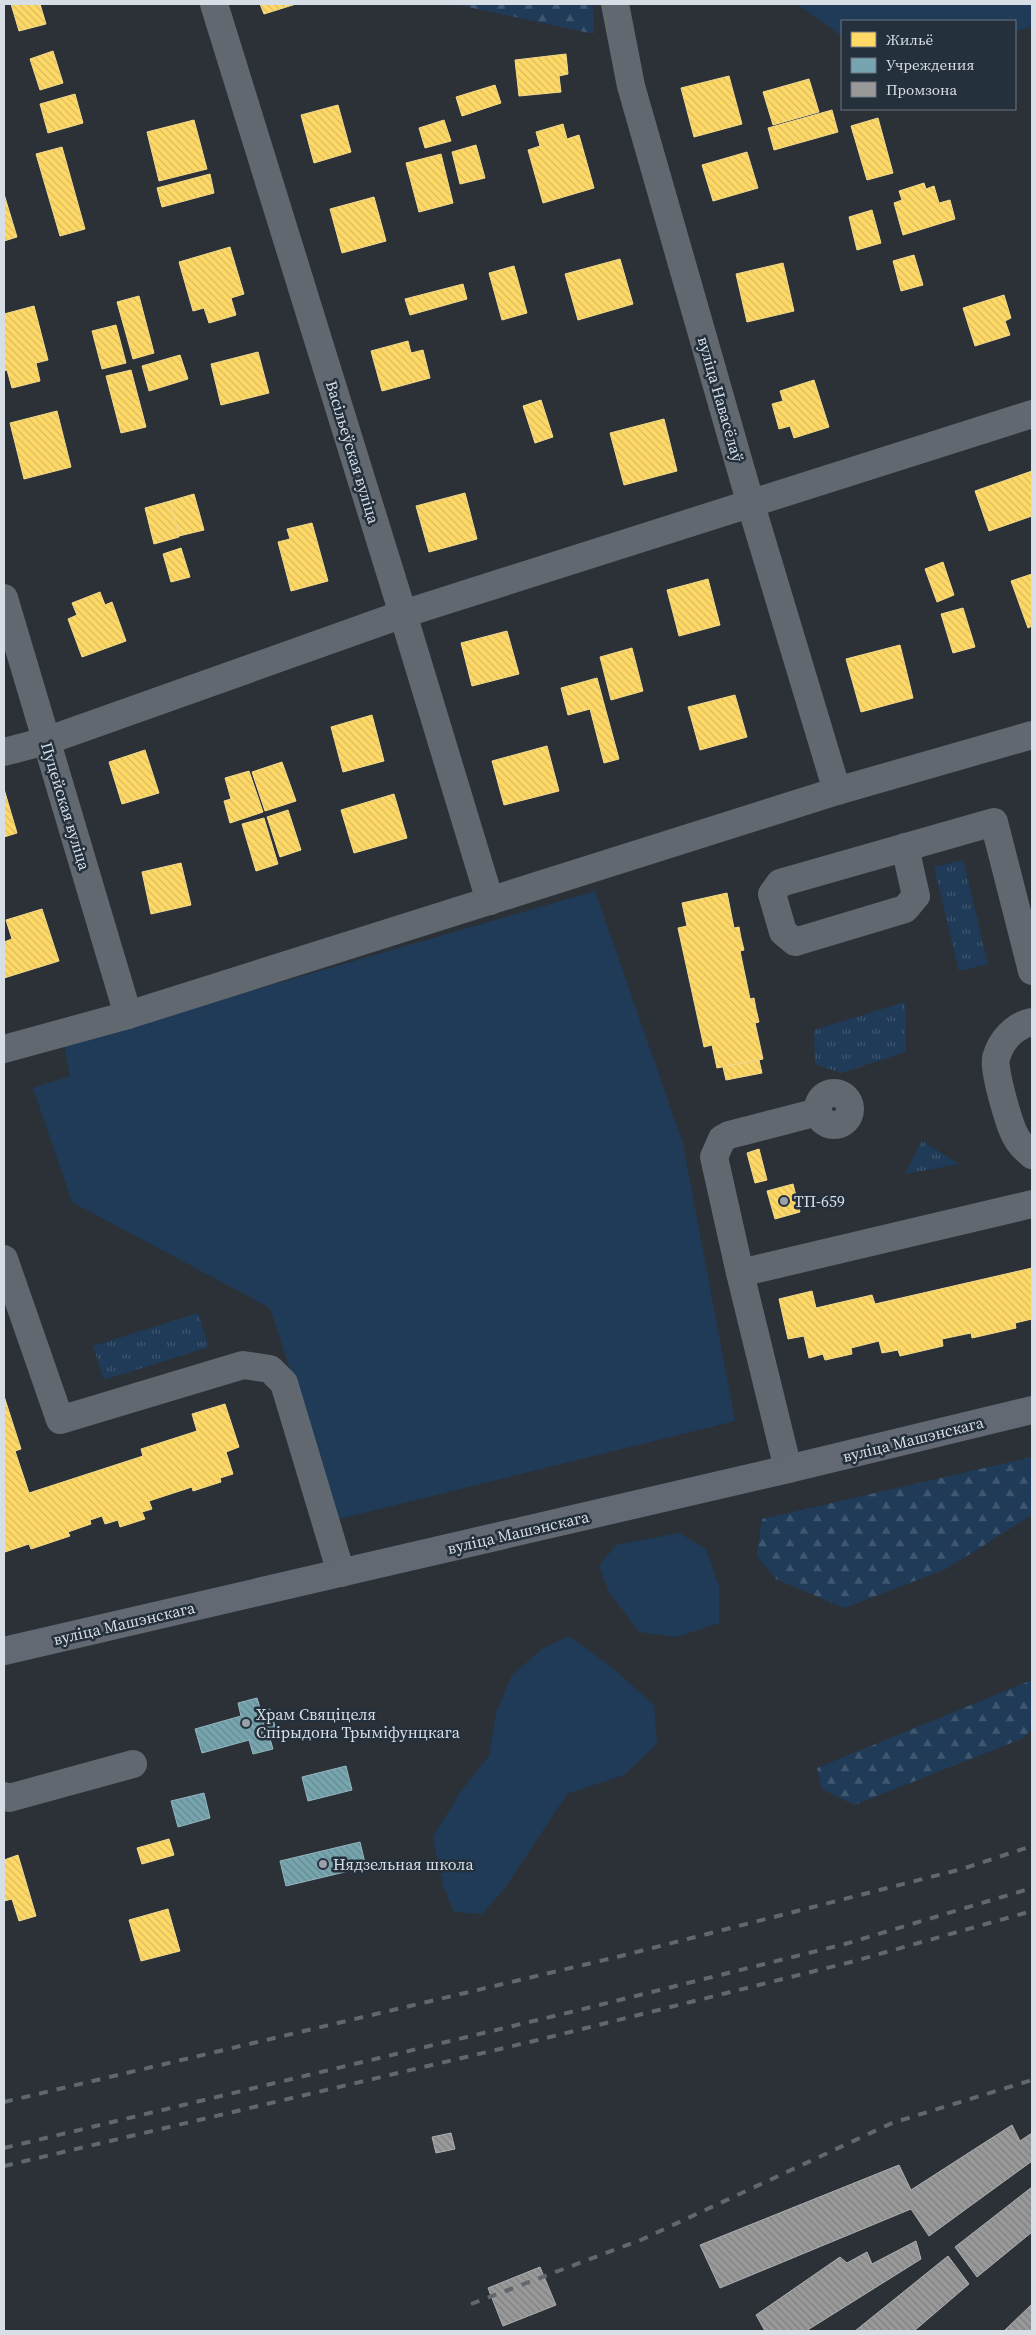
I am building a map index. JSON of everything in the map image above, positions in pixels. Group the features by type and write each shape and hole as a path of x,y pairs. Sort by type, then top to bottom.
{"main road":[{"name":"вуліца Машэнскага","path":"4,1651 788,1469 1032,1410"}],"street":[{"name":"Васільеўская вуліца","path":"214,4 490,901"},
{"name":"вуліца Навасёлаў","path":"615,4 631,86 751,504 837,791"},
{"path":"4,752 46,741 403,614 1032,414"},
{"name":"Пуцейская вуліца","path":"4,598 128,1015"},
{"path":"4,1048 128,1015 837,791 1032,735"},
{"path":"905,847 916,896 905,909 796,942 782,932 772,894 780,883 905,847 994,822 1032,971"},
{"path":"1032,1022 1006,1036 995,1059 1001,1095 1014,1134 1020,1144 1032,1155"},
{"path":"788,1469 714,1157 722,1139 729,1135 818,1112"},
{"path":"740,1273 1032,1204"},
{"path":"4,1259 60,1420 243,1366 270,1369 284,1383 341,1573"},
{"path":"4,1796 9,1798 133,1764"}],"green space":[{"path":"454,4 593,4 594,34"},
{"path":"797,4 1032,4 1032,26 1016,32 1016,20 841,20 841,35"},
{"path":"963,860 988,964 959,971 934,867"},
{"path":"595,891 683,1144 735,1421 339,1519 270,1308 72,1202 33,1088 70,1076 64,1045"},
{"path":"905,1002 906,1052 841,1073 815,1064 814,1030"},
{"path":"922,1141 959,1164 905,1174"},
{"path":"198,1313 209,1347 104,1380 93,1346"},
{"path":"1032,1457 1032,1515 946,1569 844,1608 776,1579 757,1556 762,1519"},
{"path":"679,1533 706,1549 719,1587 719,1623 677,1637 639,1632 609,1592 599,1566 616,1545"},
{"path":"569,1636 615,1670 654,1705 657,1744 624,1775 567,1794 505,1888 482,1914 454,1912 443,1885 433,1837 461,1791 489,1756 496,1713 512,1675 542,1649"},
{"path":"1032,1680 1032,1730 1021,1739 854,1805 822,1789 817,1768"}],"building: Жильё":[{"path":"11,4 40,4 46,24 19,31"},
{"path":"260,4 296,4 264,14"},
{"path":"53,51 63,83 40,90 30,59"},
{"path":"566,54 568,74 559,76 561,92 519,96 515,60"},
{"path":"729,76 742,124 694,137 681,88"},
{"path":"809,79 819,112 773,125 763,92"},
{"path":"495,85 501,103 462,116 456,97"},
{"path":"75,94 83,123 48,133 40,104"},
{"path":"338,105 351,152 314,163 301,115"},
{"path":"832,110 838,132 774,150 768,128"},
{"path":"878,118 893,173 867,180 851,126"},
{"path":"194,120 207,169 159,181 147,132"},
{"path":"444,120 451,141 425,148 419,128"},
{"path":"563,124 567,139 579,135 594,188 543,203 528,150 540,146 536,132"},
{"path":"476,145 485,178 460,184 452,152"},
{"path":"62,147 85,229 60,236 36,154"},
{"path":"747,152 758,188 713,201 702,165"},
{"path":"441,154 453,203 419,212 406,163"},
{"path":"210,174 214,193 162,207 157,188"},
{"path":"924,183 926,189 934,186 939,203 950,200 955,219 903,235 894,203 902,200 899,191"},
{"path":"4,194 17,237 4,241"},
{"path":"374,197 386,241 342,253 330,209"},
{"path":"872,210 881,243 857,250 849,217"},
{"path":"230,247 244,294 231,298 236,315 209,323 204,308 193,311 179,262"},
{"path":"914,255 923,285 901,291 893,261"},
{"path":"620,259 633,304 578,320 565,274"},
{"path":"783,263 794,311 747,322 736,274"},
{"path":"514,266 527,313 502,320 489,273"},
{"path":"463,284 467,299 410,315 405,299"},
{"path":"1004,295 1011,318 1005,321 1010,335 975,346 963,308"},
{"path":"139,296 154,353 133,359 117,302"},
{"path":"34,306 48,360 36,363 40,381 12,388 7,370 4,371 4,314"},
{"path":"116,325 126,363 102,369 92,331"},
{"path":"408,341 411,353 423,350 430,378 382,391 371,351"},
{"path":"258,352 269,393 221,405 211,364"},
{"path":"180,355 188,379 149,391 142,366"},
{"path":"131,370 146,427 121,433 106,376"},
{"path":"814,380 829,427 794,438 790,426 779,429 772,404 783,401 780,391"},
{"path":"541,400 553,437 535,443 523,406"},
{"path":"57,411 71,467 24,479 10,423"},
{"path":"664,419 677,471 624,485 610,433"},
{"path":"1032,471 1032,516 989,531 975,491"},
{"path":"465,493 477,539 429,552 416,506"},
{"path":"194,494 204,530 179,536 170,501"},
{"path":"170,501 179,537 154,544 145,508"},
{"path":"312,523 328,581 291,591 278,542 290,539 287,529"},
{"path":"181,548 190,577 171,582 163,554"},
{"path":"943,562 954,595 937,602 925,569"},
{"path":"1032,574 1032,626 1028,628 1011,581"},
{"path":"708,579 720,625 679,636 667,590"},
{"path":"100,592 105,605 112,602 126,641 82,657 68,619 77,615 72,603"},
{"path":"963,608 975,647 953,653 941,614"},
{"path":"507,631 519,674 472,686 461,643"},
{"path":"900,645 913,698 861,712 846,659"},
{"path":"632,648 643,691 611,700 600,657"},
{"path":"597,678 619,759 604,763 590,709 568,715 561,688"},
{"path":"735,695 747,737 700,750 688,707"},
{"path":"372,715 384,761 343,772 331,727"},
{"path":"547,746 559,791 504,805 492,761"},
{"path":"145,750 159,793 122,804 109,762"},
{"path":"282,762 296,801 265,811 252,772"},
{"path":"249,771 263,812 230,823 224,801 231,799 225,778"},
{"path":"4,789 17,833 4,837"},
{"path":"394,794 407,838 354,853 341,810"},
{"path":"288,810 301,850 280,857 267,817"},
{"path":"264,818 278,864 256,871 242,824"},
{"path":"181,863 191,905 151,914 142,872"},
{"path":"727,893 734,928 739,927 744,950 740,951 750,999 754,998 759,1022 755,1023 763,1059 717,1068 712,1045 704,1047 678,928 687,926 682,903"},
{"path":"42,909 59,961 4,978 4,942 12,939 6,920"},
{"path":"759,1060 762,1073 726,1080 723,1067"},
{"path":"759,1149 767,1180 755,1183 747,1153"},
{"name":"ТП-659","path":"793,1184 800,1212 775,1219 767,1191"},
{"path":"1032,1268 1032,1319 1015,1323 1016,1328 972,1338 971,1333 942,1339 943,1346 900,1356 898,1350 882,1353 879,1341 851,1348 852,1354 825,1360 823,1354 809,1358 804,1336 788,1339 779,1299 812,1291 816,1308 872,1295 875,1304"},
{"path":"4,1396 21,1449 15,1451 29,1493 143,1456 141,1449 197,1431 192,1414 225,1404 239,1447 226,1452 233,1474 220,1478 221,1482 193,1491 192,1487 149,1501 152,1509 142,1512 145,1519 120,1527 118,1520 105,1524 102,1516 90,1520 91,1524 68,1532 70,1536 31,1549 29,1544 5,1552"},
{"path":"169,1839 174,1855 142,1864 137,1848"},
{"path":"18,1855 36,1916 19,1921 12,1899 4,1901 4,1860"},
{"path":"168,1909 180,1951 141,1961 129,1920"}],"building: Учреждения":[{"name":"Храм Свяціцеля Спірыдона Трыміфунцкага","path":"257,1698 261,1711 270,1709 277,1733 269,1735 273,1749 253,1754 249,1740 202,1753 195,1729 241,1716 238,1703"},
{"path":"346,1766 352,1790 308,1801 302,1777"},
{"path":"204,1793 210,1818 178,1827 171,1801"},
{"name":"Нядзельная школа","path":"360,1842 366,1867 286,1886 280,1861"}],"building: Промзона":[{"path":"1012,2125 1020,2141 1032,2133 1032,2161 929,2236 911,2209 720,2288 700,2245 899,2165 911,2190"},
{"path":"451,2133 455,2149 436,2153 432,2137"},
{"path":"1032,2187 1032,2232 977,2277 955,2247"},
{"path":"916,2241 921,2259 806,2331 765,2331 756,2315 840,2257 847,2263 867,2252 872,2264"},
{"path":"948,2256 969,2284 914,2331 855,2331"},
{"path":"540,2267 556,2305 503,2326 488,2288"},
{"path":"1032,2304 1032,2331 1004,2331"}],"railway":[{"path":"4,2102 617,1957 962,1869 1032,1846"},
{"path":"4,2148 845,1944 1032,1888"},
{"path":"4,2166 538,2040 851,1962 1032,1911"},
{"path":"471,2304 643,2239 892,2123 1032,2080"}],"place":[{"name":"ТП-659","path":"784,1201"},
{"name":"Храм Свяціцеля Спірыдона Трыміфунцкага","path":"246,1723"},
{"name":"Нядзельная школа","path":"323,1864"}]}
